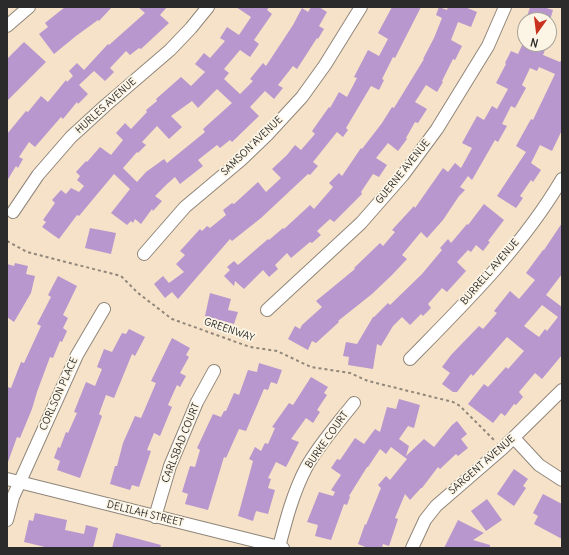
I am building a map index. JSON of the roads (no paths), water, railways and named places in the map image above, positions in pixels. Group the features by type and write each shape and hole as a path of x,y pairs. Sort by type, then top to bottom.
{"street":[{"path":"7,26 29,7"},
{"name":"HURLES AVENUE","path":"13,212 38,175 71,138 106,105 170,50 208,7"},
{"name":"SAMSON AVENUE","path":"144,254 185,206 241,160 267,135 302,96 325,65 361,7"},
{"name":"GUERNE AVENUE","path":"267,310 361,223 403,175 437,129 488,46 504,7"},
{"name":"BURRELL AVENUE","path":"410,359 482,285 521,237 553,194 562,179"},
{"name":"CORLSON PLACE","path":"7,520 13,496 77,355 104,309"},
{"name":"CARLSBAD COURT","path":"155,517 170,466 197,402 214,371"},
{"name":"SARGENT AVENUE","path":"412,548 425,520 436,506 514,438 562,390"},
{"name":"BURKE COURT","path":"281,548 291,502 306,468 335,426 354,403"},
{"path":"514,438 539,464 562,480"},
{"name":"DELILAH STREET","path":"7,479 281,548"}]}
